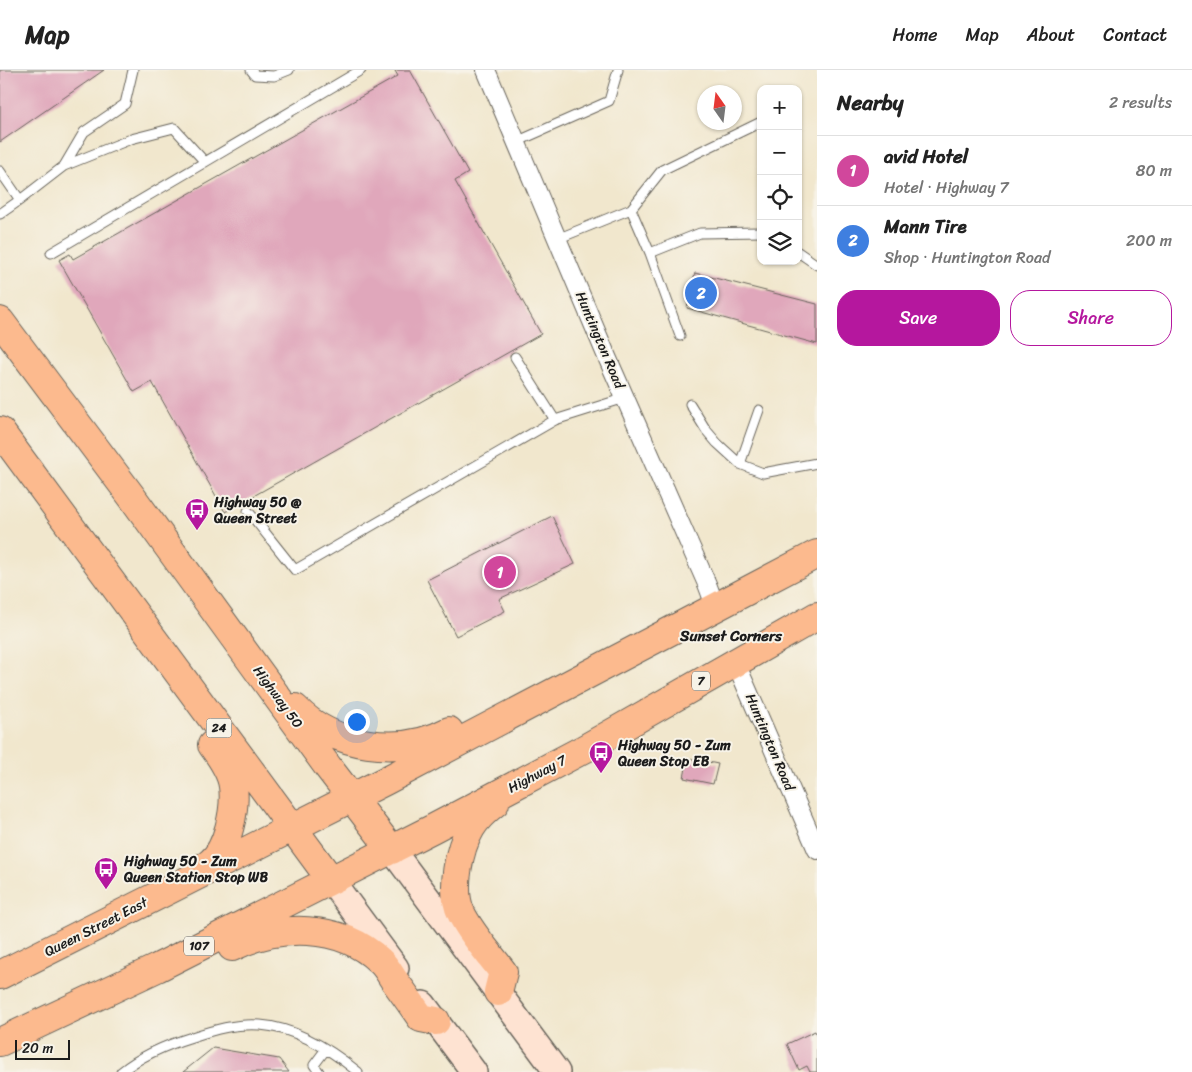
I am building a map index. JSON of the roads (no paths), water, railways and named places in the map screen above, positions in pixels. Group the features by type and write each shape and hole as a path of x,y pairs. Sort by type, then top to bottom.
{"main road":[{"name":"Highway 50","path":"0,321 557,1072"},
{"name":"24","path":"0,431 474,1072"},
{"path":"352,798 817,554"},
{"path":"212,606 221,608 293,706 304,718 317,727 339,736 371,744 394,746 429,740 569,668 586,675"},
{"name":"Highway 7","path":"331,880 586,748 735,661 817,616"},
{"path":"34,958 42,948 181,880 211,863 226,837 231,822 234,786 228,770 142,650 145,628"},
{"path":"498,992 503,972 460,911 456,884 464,843 471,828 488,808 582,756 586,748"},
{"name":"Queen Street East","path":"0,975 352,798"},
{"name":"107","path":"0,1042 157,968 331,880"},
{"path":"67,1010 79,1010 110,995 139,992 256,937 271,933 302,930 336,936 362,948 382,962 421,1018 436,1021"}],"street":[{"name":"Huntington Road","path":"486,70 716,608"},
{"name":"Huntington Road","path":"735,661 817,850"}],"lane":[{"path":"64,166 84,132 125,104 133,70"},
{"path":"251,70 255,75 274,76 290,70"},
{"path":"51,253 361,70"},
{"path":"516,142 609,101 618,70"},
{"path":"557,239 631,209 662,170 757,124"},
{"path":"0,214 64,166 131,139 174,128 206,162"},
{"path":"0,171 20,200"},
{"path":"631,209 650,253 680,336"},
{"path":"650,253 700,233 757,232"},
{"path":"802,255 817,265"},
{"path":"515,357 555,420"},
{"path":"248,511 295,570 555,420 625,398"},
{"path":"690,404 706,430 740,464 763,473 817,463"},
{"path":"740,464 759,410"},
{"path":"121,1072 134,1061 154,1051 200,1035 237,1026 259,1025 298,1034 326,1048 358,1072"},
{"path":"319,1072 314,1065 326,1048"}],"place":[{"name":"Mann Tire","path":"701,293"},
{"name":"Highway 50 @ Queen Street","path":"197,531"},
{"name":"avid Hotel","path":"500,572"},
{"name":"Highway 50 - Zum Queen Stop EB","path":"601,774"},
{"name":"Highway 50 - Zum Queen Station Stop WB","path":"106,890"}],"district":[{"name":"Sunset Corners","path":"731,636"}]}
